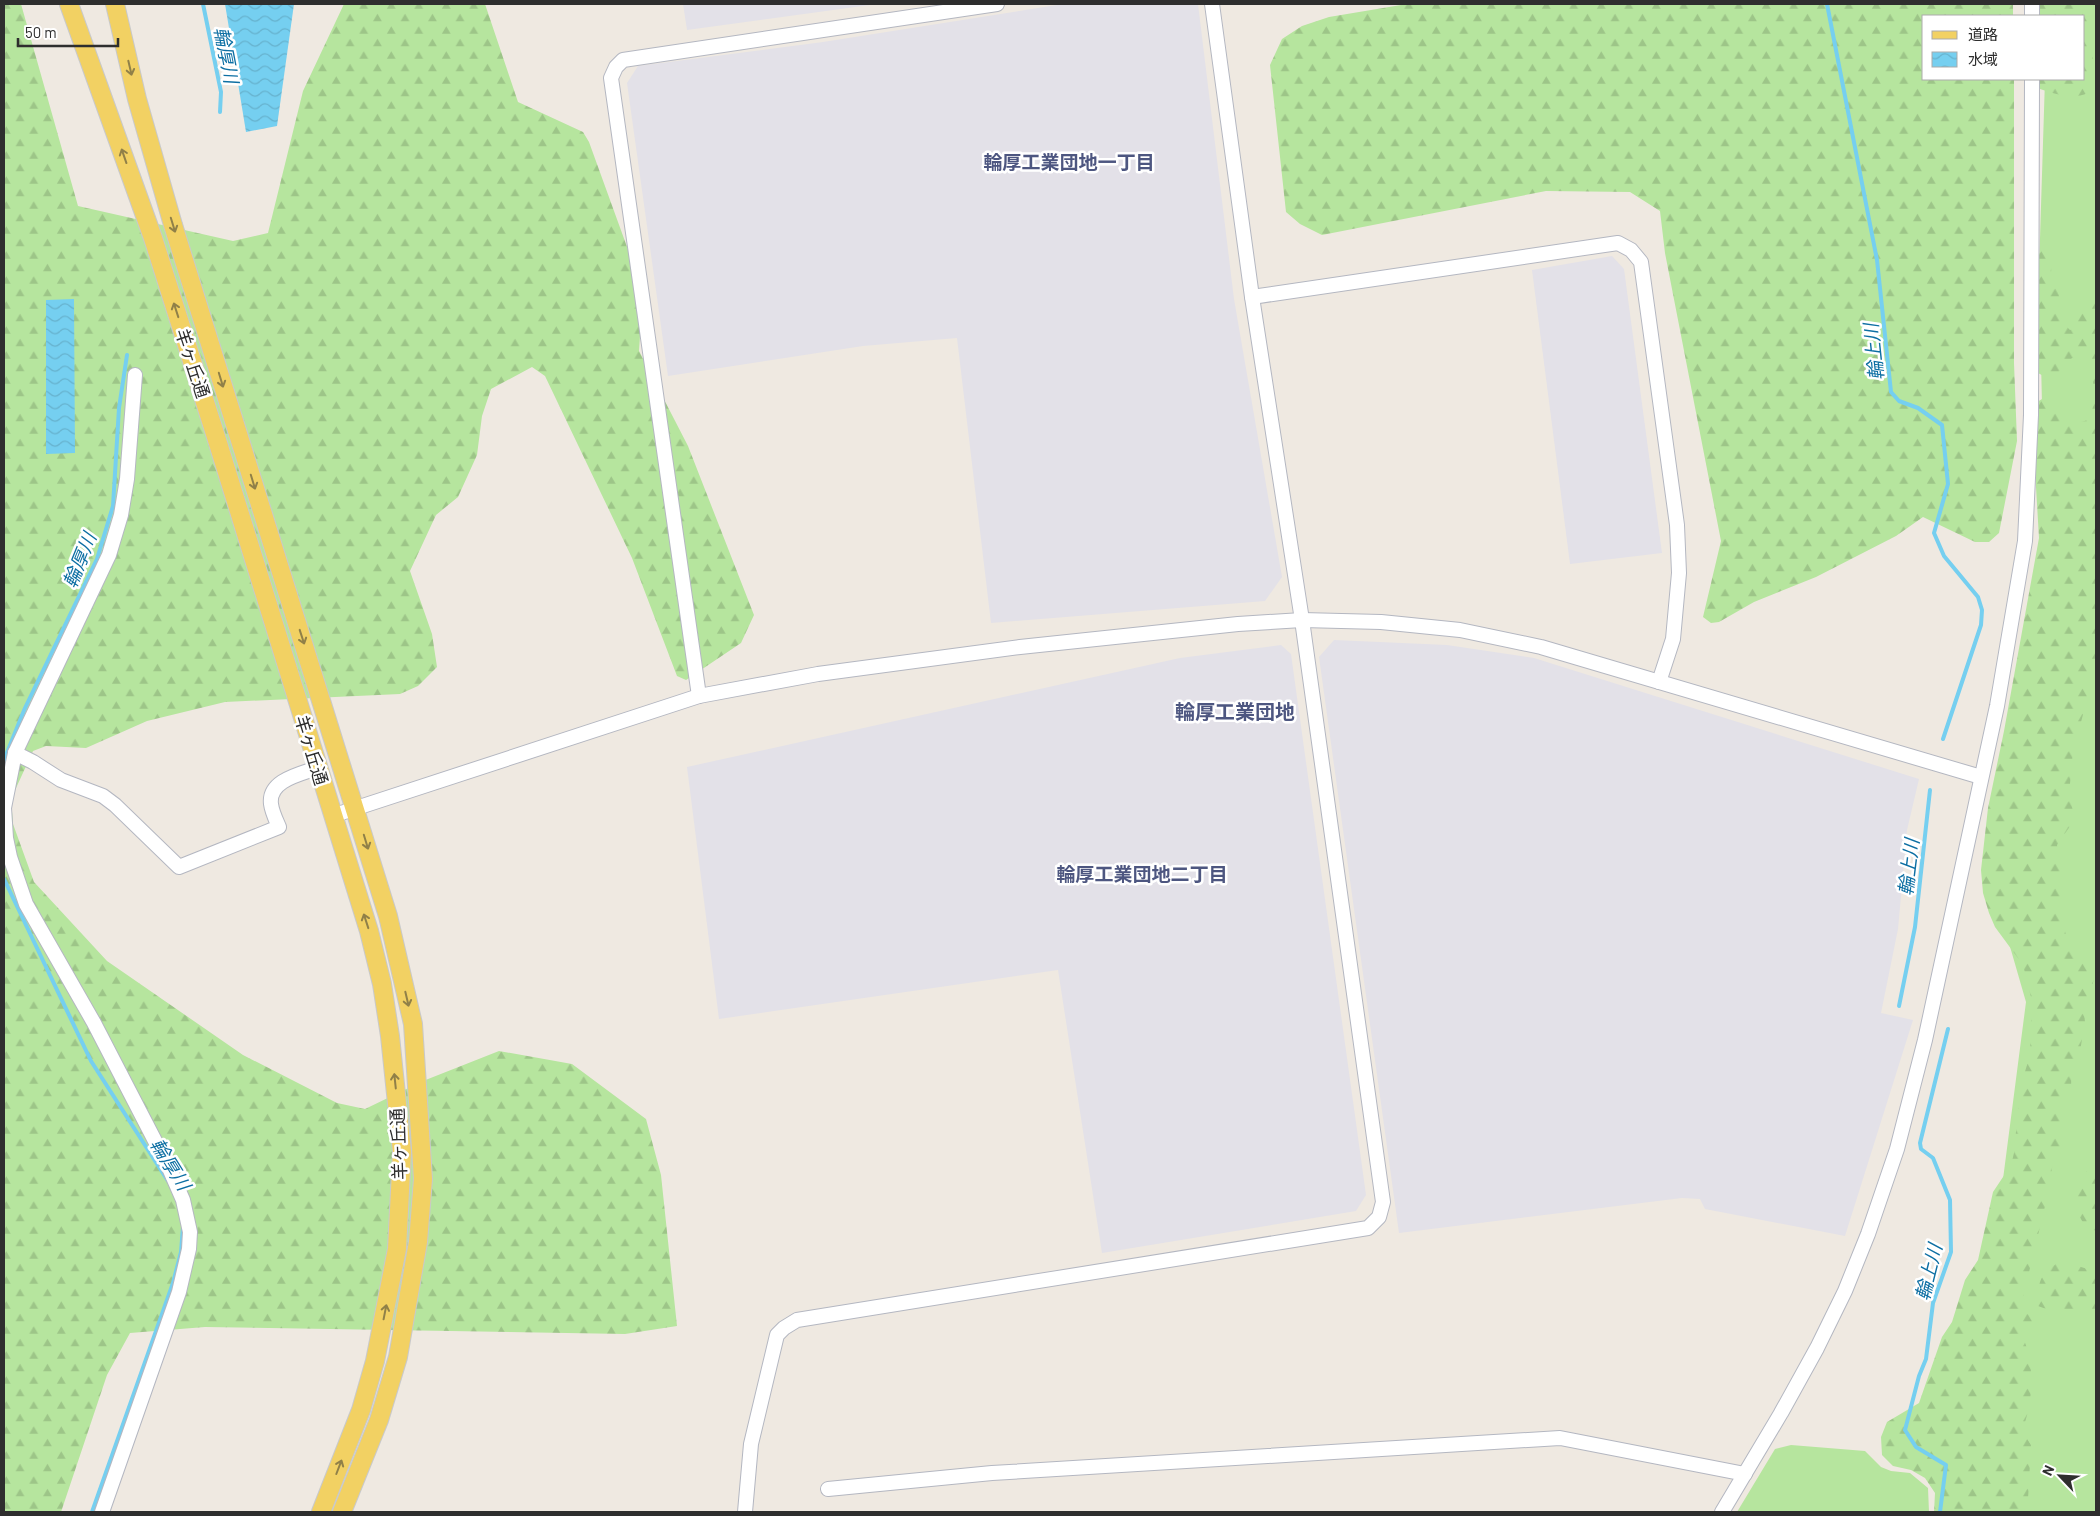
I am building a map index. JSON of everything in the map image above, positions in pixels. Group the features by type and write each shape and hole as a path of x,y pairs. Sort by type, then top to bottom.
{"main road":[{"name":"羊ヶ丘通","path":"69,4 153,238 241,514 317,768 369,931 382,984 390,1036 402,1152 397,1249 375,1361 361,1410 321,1512"},
{"name":"羊ヶ丘通","path":"116,4 137,99 173,225 356,807 388,916 412,1024 423,1179 418,1242 398,1358 379,1420 342,1512"}],"street":[{"path":"698,696 611,78 616,67 623,60 997,4"},
{"path":"745,1512 751,1444 777,1335 797,1320 1368,1228 1379,1217 1383,1202 1302,620 1252,297 1212,4"},
{"path":"1722,1512 1781,1414 1845,1291 1868,1234 1897,1148 1925,1040 1997,706 2024,541 2031,415 2032,80"},
{"path":"1252,297 1618,243 1631,250 1641,262 1677,526 1679,573 1673,639 1659,682"},
{"path":"102,1512 179,1292 189,1249 190,1232 183,1200 169,1168 94,1023 26,904 10,857 6,838 4,808 15,752 109,555 121,515 127,479 135,375"},
{"path":"332,816 698,696 818,674 1001,649 1238,624 1302,620 1381,622 1460,630 1541,647 1981,778"},
{"path":"15,752 61,780 103,796 179,867 279,827 271,804 277,786 285,779 317,768"},
{"path":"828,1489 992,1473 1560,1438 1744,1474"}],"shaded area":[{"path":"683,4 877,4 687,30"},
{"path":"1063,4 1198,4 1234,299 1282,577 1265,601 991,623 957,338 863,346 668,376 627,83 638,66 823,42"},
{"path":"1612,256 1624,269 1662,553 1570,564 1532,270"},
{"path":"1334,640 1447,645 1534,658 1919,779 1907,830 1898,929 1881,1013 1913,1020 1845,1236 1705,1209 1700,1199 1682,1198 1399,1233 1319,657"},
{"path":"1281,645 1291,654 1366,1195 1356,1211 1102,1253 1058,970 719,1019 687,767 1180,658"}],"green space":[{"path":"4,4 21,4 78,206 233,241 268,233 303,91 344,4 485,4 518,102 583,132 589,142 643,291 639,351 688,446 754,615 741,643 686,680 677,676 632,558 545,376 532,367 491,389 482,416 477,455 458,497 436,515 410,571 432,634 437,667 418,686 400,694 225,702 147,721 86,748 46,746 33,751 11,799 13,824 34,882 107,961 243,1055 337,1103 365,1109 423,1081 499,1051 572,1064 646,1119 661,1175 677,1326 625,1334 205,1327 130,1333 107,1375 61,1512 4,1512"},
{"path":"1407,4 2013,4 2013,15 1922,15 1922,80 2014,80 2014,363 2017,441 1999,533 1989,542 1975,542 1923,517 1896,536 1816,577 1754,602 1719,622 1711,623 1703,617 1721,541 1665,253 1660,211 1630,192 1546,191 1322,235 1300,224 1286,212 1270,65 1282,39 1302,26 1329,17"},
{"path":"2038,4 2088,4 2093,56 2088,93 2070,96 2040,89 2036,80 2085,80 2085,15 2040,15"},
{"path":"2046,4 2096,4 2096,1512 2000,1512 1989,1287 2026,1002 1987,867 2045,541 2039,270 2045,80 2085,80 2085,15"},
{"path":"2046,246 2052,255 2051,274 2059,295 2064,324 2070,330 2075,328 2080,312 2096,298 2096,664 2094,663 2073,752 2069,794 2075,819 2057,845 2062,878 2065,931 2070,950 2086,962 2093,974 2093,980 2083,1003 2085,1022 2080,1051 2072,1061 2071,1087 2061,1115 2064,1127 2062,1145 2053,1161 2049,1190 2020,1309 2039,1322 2038,1331 2024,1340 2028,1351 2031,1373 2030,1397 2022,1431 2031,1445 2028,1499 2030,1512 1934,1512 1935,1493 1925,1478 1911,1470 1893,1466 1882,1455 1881,1437 1887,1422 1919,1403 1942,1337 1952,1322 1965,1280 1978,1260 1993,1192 2011,1165 2014,1153 2020,1088 2030,1055 2032,1001 2023,965 1995,927 1989,913 1983,893 1981,870 1988,808 2039,538 2034,453 2037,402 2047,396 2056,404 2068,426 2091,419 2093,406 2093,379 2088,365 2084,361 2072,358 2054,377 2049,379 2038,373 2036,257"},
{"path":"2096,1163 2096,1231 2084,1225 2078,1212 2076,1197 2079,1184 2086,1171"},
{"path":"2061,1261 2091,1270 2096,1280 2096,1310 2052,1310 2038,1306 2038,1291 2041,1279 2048,1270"},
{"path":"1791,1445 1865,1451 1881,1467 1891,1471 1910,1473 1928,1488 1929,1512 1737,1512 1775,1449"}],"water":[{"path":"225,4 294,4 277,126 246,132"},
{"path":"74,299 75,453 46,454 46,300"}],"waterway":[{"name":"輪厚川","path":"203,4 221,92 220,112"},
{"name":"輪上川","path":"1827,4 1877,260 1891,392 1899,401 1918,408 1942,425 1948,484 1934,533 1944,556 1978,597 1982,610 1981,625 1943,739"},
{"name":"輪厚川","path":"4,760 25,708 97,559 113,506 119,408 127,355"},
{"name":"輪上川","path":"1899,1006 1915,927 1930,790"},
{"name":"輪厚川","path":"4,879 91,1061 168,1181"},
{"name":"輪上川","path":"1940,1512 1946,1465 1916,1447 1905,1430 1919,1376 1926,1359 1933,1303 1951,1252 1950,1200 1933,1158 1921,1149 1920,1143 1948,1029"},
{"name":"輪厚川","path":"92,1512 173,1283 181,1252 183,1227"}],"district":[{"name":"輪厚工業団地一丁目","path":"1069,161"},
{"name":"輪厚工業団地","path":"1235,711"},
{"name":"輪厚工業団地二丁目","path":"1142,873"}]}
